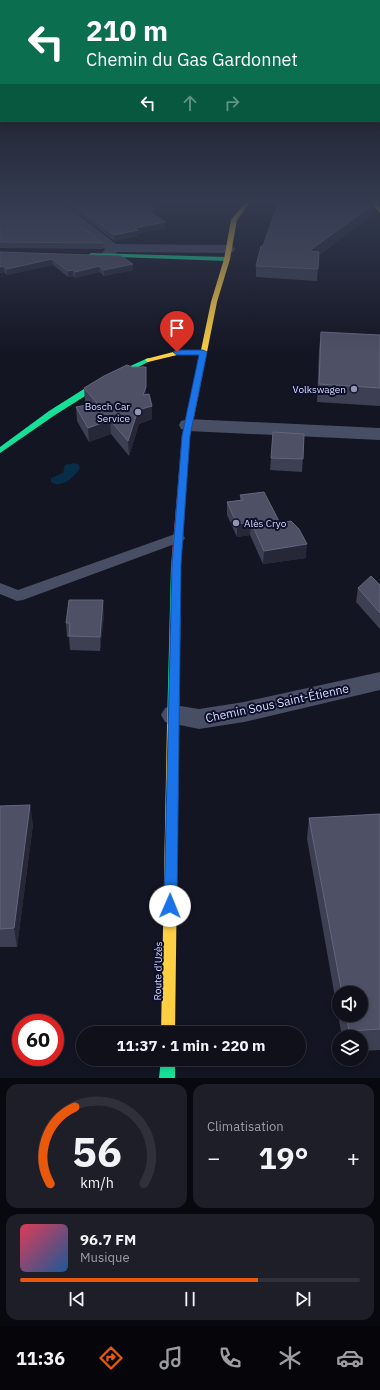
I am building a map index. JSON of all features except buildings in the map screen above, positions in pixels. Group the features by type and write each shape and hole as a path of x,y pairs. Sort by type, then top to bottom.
{"main road":[{"path":"84,255 90,254"},
{"name":"Route d'Uzès","path":"168,1026 178,538 188,424 214,302 227,254"},
{"path":"0,451 52,413 98,384 146,361 177,352 203,352"},
{"path":"167,1078 168,1066"}],"street":[{"path":"188,424 380,434"},
{"name":"Chemin Sous Saint-Étienne","path":"174,715 199,720 244,712 380,681"}],"lane":[{"path":"0,588 17,596 178,538"}],"water":[{"path":"75,463 79,465 80,468 71,479 59,484 51,482 51,478 63,473 65,465"}],"traffic: fast":[{"path":"91,255 227,259"},
{"path":"0,451 52,413 98,384 148,360"},
{"path":"173,725 176,566"},
{"path":"167,1078 168,1066"}],"traffic: slow":[{"path":"190,417 214,302 228,254"},
{"path":"148,360 177,353 203,352"},
{"path":"168,1026 173,725"}],"traffic: jam":[{"path":"176,566 186,436 190,417"}],"place":[{"name":"Volkswagen","path":"354,389"},
{"name":"Bosch Car Service","path":"138,412"},
{"name":"Alès Cryo","path":"236,523"}],"route":[{"path":"170,906 176,564 186,436 203,352 177,352"}]}
